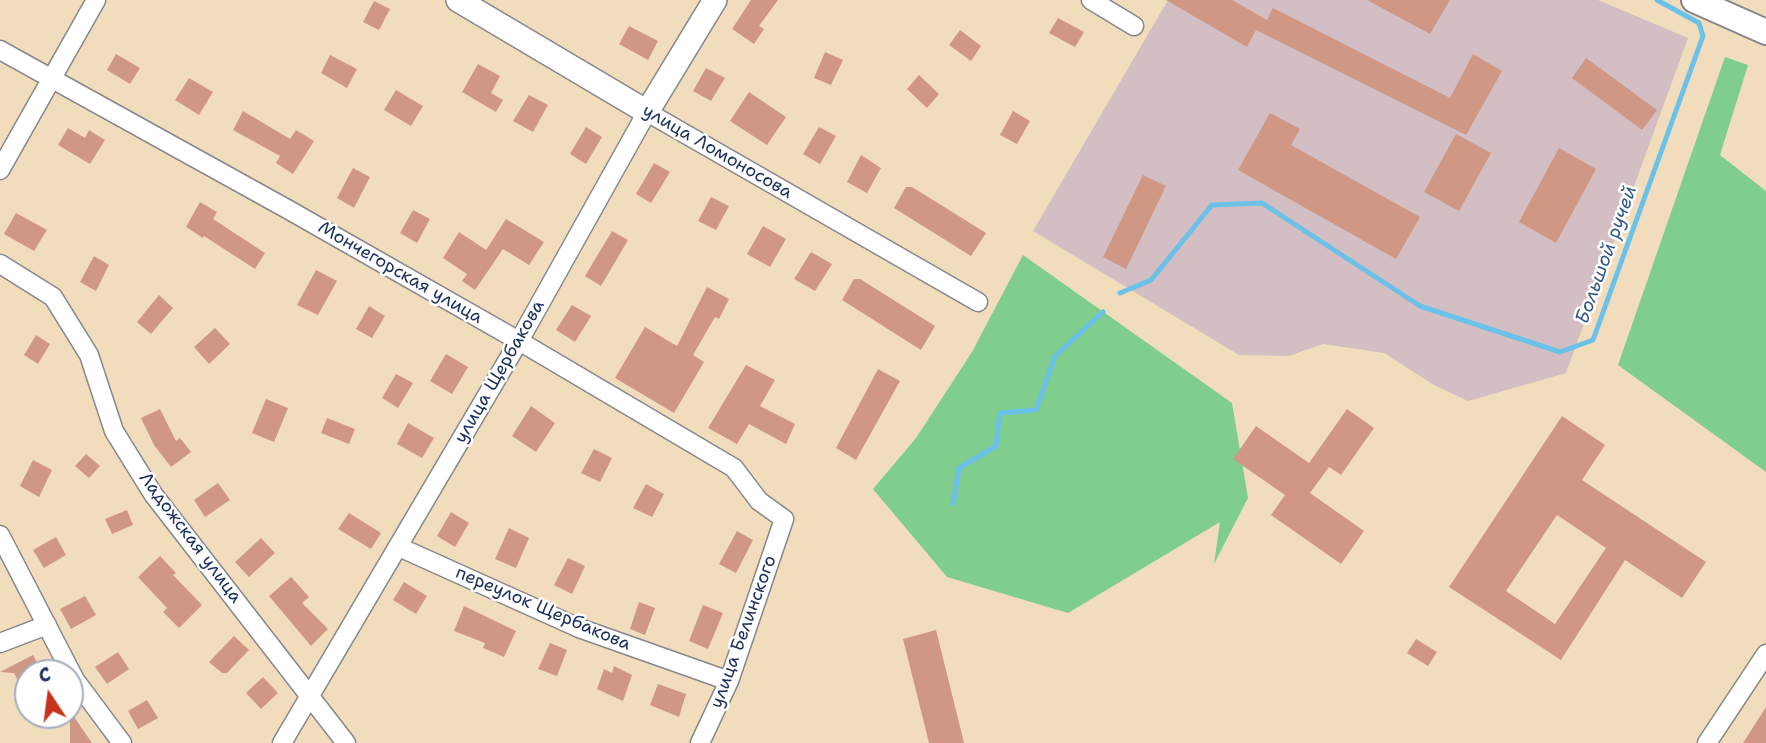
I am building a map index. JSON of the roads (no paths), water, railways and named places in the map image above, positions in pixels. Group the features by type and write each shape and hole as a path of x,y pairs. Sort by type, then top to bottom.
{"main road":[{"path":"1694,0 1766,32"}],"street":[{"path":"0,170 96,0"},
{"name":"улица Ломоносова","path":"458,0 978,302"},
{"name":"улица Щербакова","path":"282,743 399,547 519,341 647,112 715,0"},
{"path":"1091,0 1133,26"},
{"name":"Мончегорская улица","path":"0,50 289,210 734,468 759,500 784,519"},
{"name":"Ладожская улица","path":"0,264 53,298 89,355 114,431 153,494 346,743"},
{"name":"улица Белинского","path":"700,743 729,681 784,519"},
{"path":"0,535 75,680 122,743"},
{"name":"переулок Щербакова","path":"399,547 579,628 729,681"},
{"path":"0,643 47,625"},
{"path":"1707,743 1766,654"}],"waterway":[{"name":"Большой ручей","path":"1120,293 1151,280 1212,205 1262,203 1420,306 1560,352 1593,340 1703,36 1699,23 1657,0"},
{"name":"Большой ручей","path":"953,504 959,468 996,446 1000,413 1036,410 1055,356 1103,312"}]}
